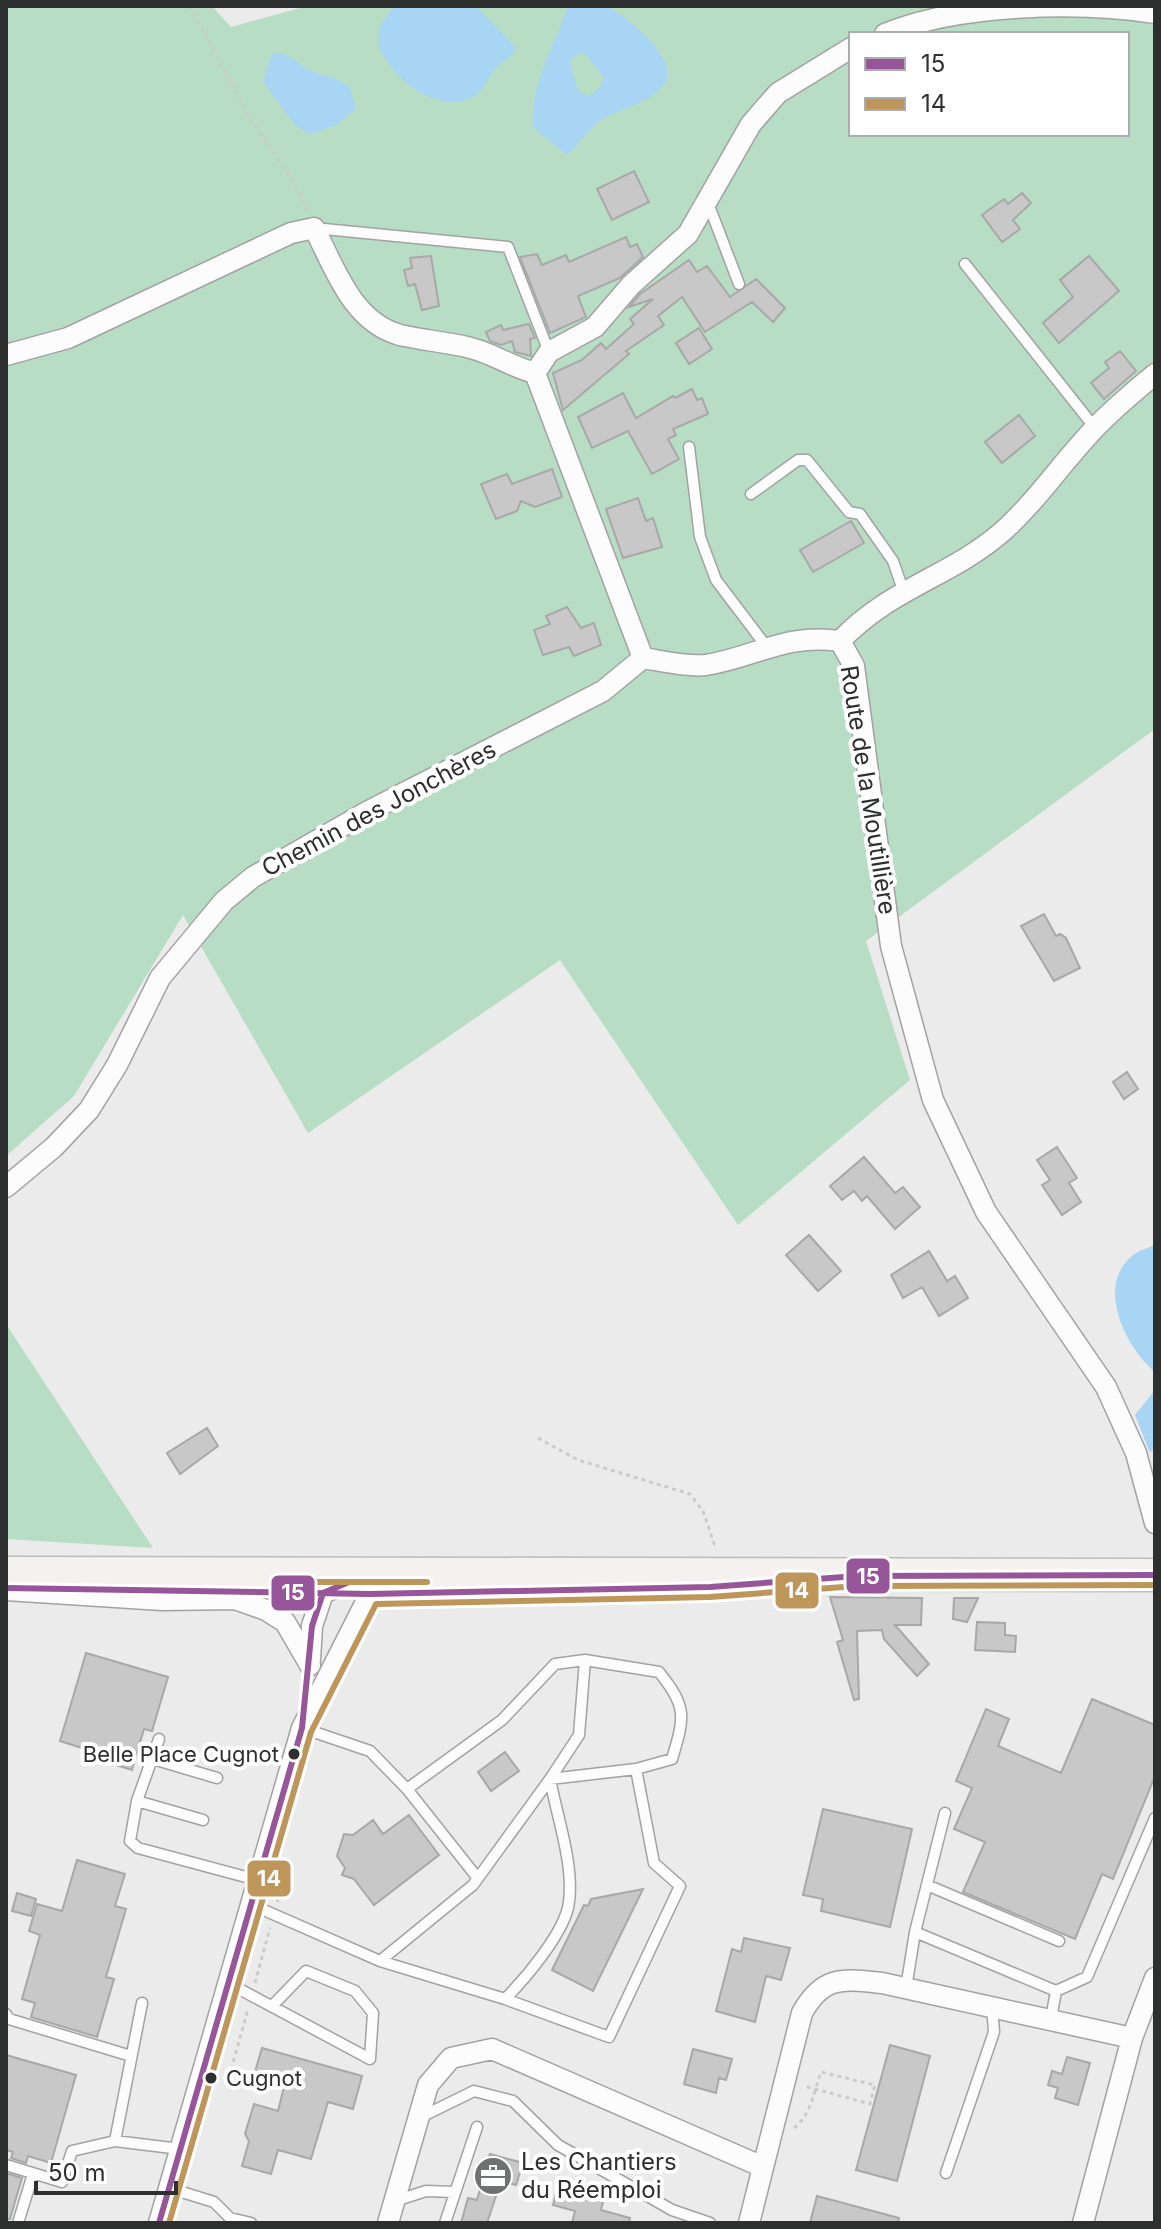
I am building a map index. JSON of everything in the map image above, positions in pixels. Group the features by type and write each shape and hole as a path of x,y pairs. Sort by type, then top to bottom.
{"main road":[{"path":"6,1573 1155,1575"},
{"path":"6,1589 710,1587 857,1576"}],"street":[{"path":"891,32 928,19 1035,7 1124,8 1155,13"},
{"path":"535,373 549,352 595,327 631,285 688,234 751,124 778,93 849,49"},
{"path":"6,355 68,338 291,233 314,228 356,307 373,324 398,334 470,348 510,367 535,373"},
{"path":"535,373 643,658"},
{"path":"840,641 861,619 903,590 957,564 1000,534 1031,504 1095,428 1155,374"},
{"name":"Route de la Moutillière","path":"643,658 704,665 766,646 815,637 840,641 854,666 891,946 933,1100 986,1212 1106,1387 1136,1453 1155,1523"},
{"name":"Chemin des Jonchères","path":"6,1187 54,1147 89,1110 117,1065 160,978 224,901 253,877 367,812 603,691 643,658"},
{"path":"281,1572 347,1589 483,1583 551,1573"},
{"path":"6,1589 162,1600 235,1599 266,1610 285,1622 310,1665"},
{"path":"302,1728 312,1626 347,1589"},
{"path":"159,2223 302,1728 347,1589"},
{"path":"1083,2223 1132,2038 1155,1978"},
{"path":"749,2223 802,2013 810,1998 825,1985 842,1979 906,1988 1132,2038"},
{"path":"388,2223 428,2085 451,2058 492,2049 763,2167"}],"lane":[{"path":"707,201 739,284"},
{"path":"314,228 508,247 549,352"},
{"path":"965,264 1095,428"},
{"path":"689,447 700,537 716,580 766,646"},
{"path":"751,494 798,460 807,460 849,512 860,514 893,561 903,590"},
{"path":"407,1789 502,1720 555,1664 585,1660 659,1672 681,1699 683,1723 672,1759 636,1769 550,1779"},
{"path":"380,1961 473,1885 476,1876 550,1779 579,1735 585,1660"},
{"path":"302,1728 370,1751 407,1789 476,1876"},
{"path":"159,1739 137,1801 130,1841 138,1848 257,1880"},
{"path":"153,1759 217,1778"},
{"path":"250,1904 380,1961 505,1999 609,2037 680,1886 654,1863 643,1819 636,1769"},
{"path":"505,1999 534,1970 569,1906 570,1885 550,1779"},
{"path":"137,1801 203,1820"},
{"path":"906,1988 915,1932 945,1813"},
{"path":"915,1932 1056,1991 1087,1977 1155,1818"},
{"path":"927,1885 1059,1941"},
{"path":"228,1983 370,2059 373,2013 355,1991 306,1971 273,2005"},
{"path":"1051,2019 1056,1991"},
{"path":"115,2141 142,2003"},
{"path":"946,2173 994,2032 992,2006"},
{"path":"6,2014 9,2019 131,2056"},
{"path":"419,2118 474,2091 513,2101 558,2145 672,2210 710,2223"},
{"path":"445,2223 477,2127"},
{"path":"6,2165 62,2182 72,2151 115,2141 180,2149"},
{"path":"18,2223 33,2174"},
{"path":"169,2188 214,2202 230,2218 251,2223"},
{"path":"394,2202 426,2191 455,2192"}],"path":[{"path":"190,6 250,118 299,190 314,228"},
{"path":"538,1438 578,1460 690,1494 703,1511 717,1551 730,1572"},
{"path":"229,2077 286,1873 278,1868"},
{"path":"787,2127 794,2128 805,2120 815,2089 821,2072 875,2085 870,2104 815,2089 798,2084"}],"green space":[{"path":"6,6 212,6 231,27 307,6 1155,6 1155,729 866,941 910,1080 738,1225 560,960 308,1133 183,915 74,1096 6,1156"},
{"path":"6,1324 153,1548 6,1539"}],"water":[{"path":"601,5 614,10 648,38 665,62 668,73 665,83 652,96 601,120 567,155 533,127 533,112 544,65 568,6","holes":["577,54 585,54 604,78 599,89 588,96 578,91 570,62"]},
{"path":"398,6 476,6 516,48 472,97 459,101 433,98 397,74 380,49 379,27"},
{"path":"272,53 286,55 308,69 350,87 356,109 336,125 310,134 296,126 263,82"},
{"path":"1155,1245 1155,1372 1125,1333 1115,1300 1121,1269 1134,1254"},
{"path":"1155,1390 1155,1447 1150,1453 1135,1415"}],"building":[{"path":"634,171 649,202 612,220 597,189"},
{"path":"1022,193 1031,203 1013,220 1020,229 1002,242 982,215 1004,199 1008,204"},
{"path":"626,237 630,247 637,244 643,257 620,278 578,296 586,317 550,333 520,257 537,254 542,265 566,255 569,262"},
{"path":"431,256 439,306 422,310 415,284 408,286 404,270 412,268 410,258"},
{"path":"1089,256 1119,291 1059,343 1043,323 1073,297 1060,280"},
{"path":"689,260 697,272 707,266 730,297 756,279 785,308 773,322 752,302 705,332 682,297 658,316 664,325 626,351 629,354 563,410 553,373 582,360 601,343 606,349 634,324 630,319 653,299 629,307 640,294"},
{"path":"529,324 535,338 530,339 531,356 515,352 512,341 501,345 490,341 486,332 501,325 503,330"},
{"path":"699,328 712,349 689,364 676,343"},
{"path":"1120,351 1136,371 1104,399 1091,383 1109,368 1105,362"},
{"path":"692,389 697,400 702,398 708,414 673,429 676,435 668,439 679,459 652,474 628,431 592,448 578,417 623,393 636,418 673,396 675,398"},
{"path":"1019,415 1035,436 1002,463 985,442"},
{"path":"552,469 562,497 535,507 521,501 517,511 496,519 481,484 507,474 512,484"},
{"path":"638,498 646,521 653,518 662,547 623,558 606,509"},
{"path":"851,521 864,543 813,572 800,550"},
{"path":"567,607 581,628 594,623 601,645 574,656 569,647 543,655 534,630 550,624 546,616"},
{"path":"1044,914 1056,936 1060,934 1066,938 1080,968 1054,981 1021,926"},
{"path":"1127,1072 1138,1089 1124,1099 1113,1082"},
{"path":"1057,1147 1077,1178 1069,1183 1081,1202 1062,1215 1042,1185 1050,1180 1037,1160"},
{"path":"864,1157 895,1193 903,1187 920,1207 895,1229 867,1196 862,1201 854,1191 842,1200 830,1186"},
{"path":"809,1235 841,1271 818,1291 786,1255"},
{"path":"929,1251 947,1281 955,1276 968,1298 939,1316 922,1287 903,1298 891,1275"},
{"path":"207,1428 218,1446 180,1474 167,1453"},
{"path":"830,1597 922,1598 921,1625 895,1625 929,1664 917,1676 884,1639 882,1630 857,1631 859,1699 854,1700 837,1642 843,1640"},
{"path":"954,1598 978,1598 967,1622 953,1619"},
{"path":"977,1622 1005,1623 1005,1635 1016,1636 1015,1652 975,1650"},
{"path":"86,1653 168,1677 152,1731 144,1729 132,1770 100,1760 101,1754 60,1741"},
{"path":"1092,1699 1155,1725 1155,1776 1113,1879 1102,1874 1075,1939 963,1892 985,1842 954,1829 972,1788 956,1781 986,1709 1009,1719 998,1746 1061,1773"},
{"path":"505,1752 519,1771 491,1791 478,1772"},
{"path":"823,1809 912,1829 890,1927 821,1911 823,1899 803,1895"},
{"path":"409,1815 439,1855 374,1905 354,1879 342,1875 345,1868 337,1856 344,1834 353,1835 373,1820 383,1834"},
{"path":"77,1860 125,1874 115,1906 126,1909 106,1977 114,1979 97,2037 31,2017 35,2003 22,1999 40,1935 29,1931 37,1904 62,1911"},
{"path":"643,1889 593,1991 552,1970 584,1905 588,1906 591,1899"},
{"path":"17,1893 36,1899 31,1916 12,1911"},
{"path":"744,1938 790,1948 781,1980 766,1976 755,2022 716,2011 732,1949 741,1952"},
{"path":"890,2045 930,2056 897,2181 856,2170"},
{"path":"262,2048 362,2076 353,2109 328,2102 311,2159 278,2150 271,2174 242,2166 249,2141 245,2134 254,2104 278,2111 285,2083 254,2075"},
{"path":"693,2049 732,2059 726,2080 719,2078 716,2093 684,2084"},
{"path":"6,2055 76,2075 51,2163 28,2156 26,2163 11,2158 13,2152 6,2150"},
{"path":"1067,2057 1090,2063 1078,2105 1055,2098 1058,2088 1048,2085 1052,2071 1062,2074"},
{"path":"490,2154 523,2163 516,2185 501,2181 487,2223 461,2223 468,2198 477,2200"},
{"path":"6,2173 22,2178 10,2219 6,2219"},
{"path":"558,2185 603,2202 601,2210 630,2218 629,2223 572,2223 575,2211 553,2205"},
{"path":"817,2196 899,2218 898,2223 810,2223"}],"transit line":[{"name":"15","path":"6,1588 370,1594 710,1587 857,1576 1155,1575"},
{"name":"14","path":"281,1582 427,1582"},
{"name":"15","path":"159,2223 302,1728 312,1626 323,1593 349,1582 373,1582"},
{"name":"14","path":"169,2223 311,1732 376,1604 710,1597 857,1586 1155,1585"}],"place":[{"name":"Belle Place Cugnot","path":"294,1754"},
{"name":"Cugnot","path":"211,2078"},
{"name":"Les Chantiers du Réemploi","path":"493,2176"}]}
